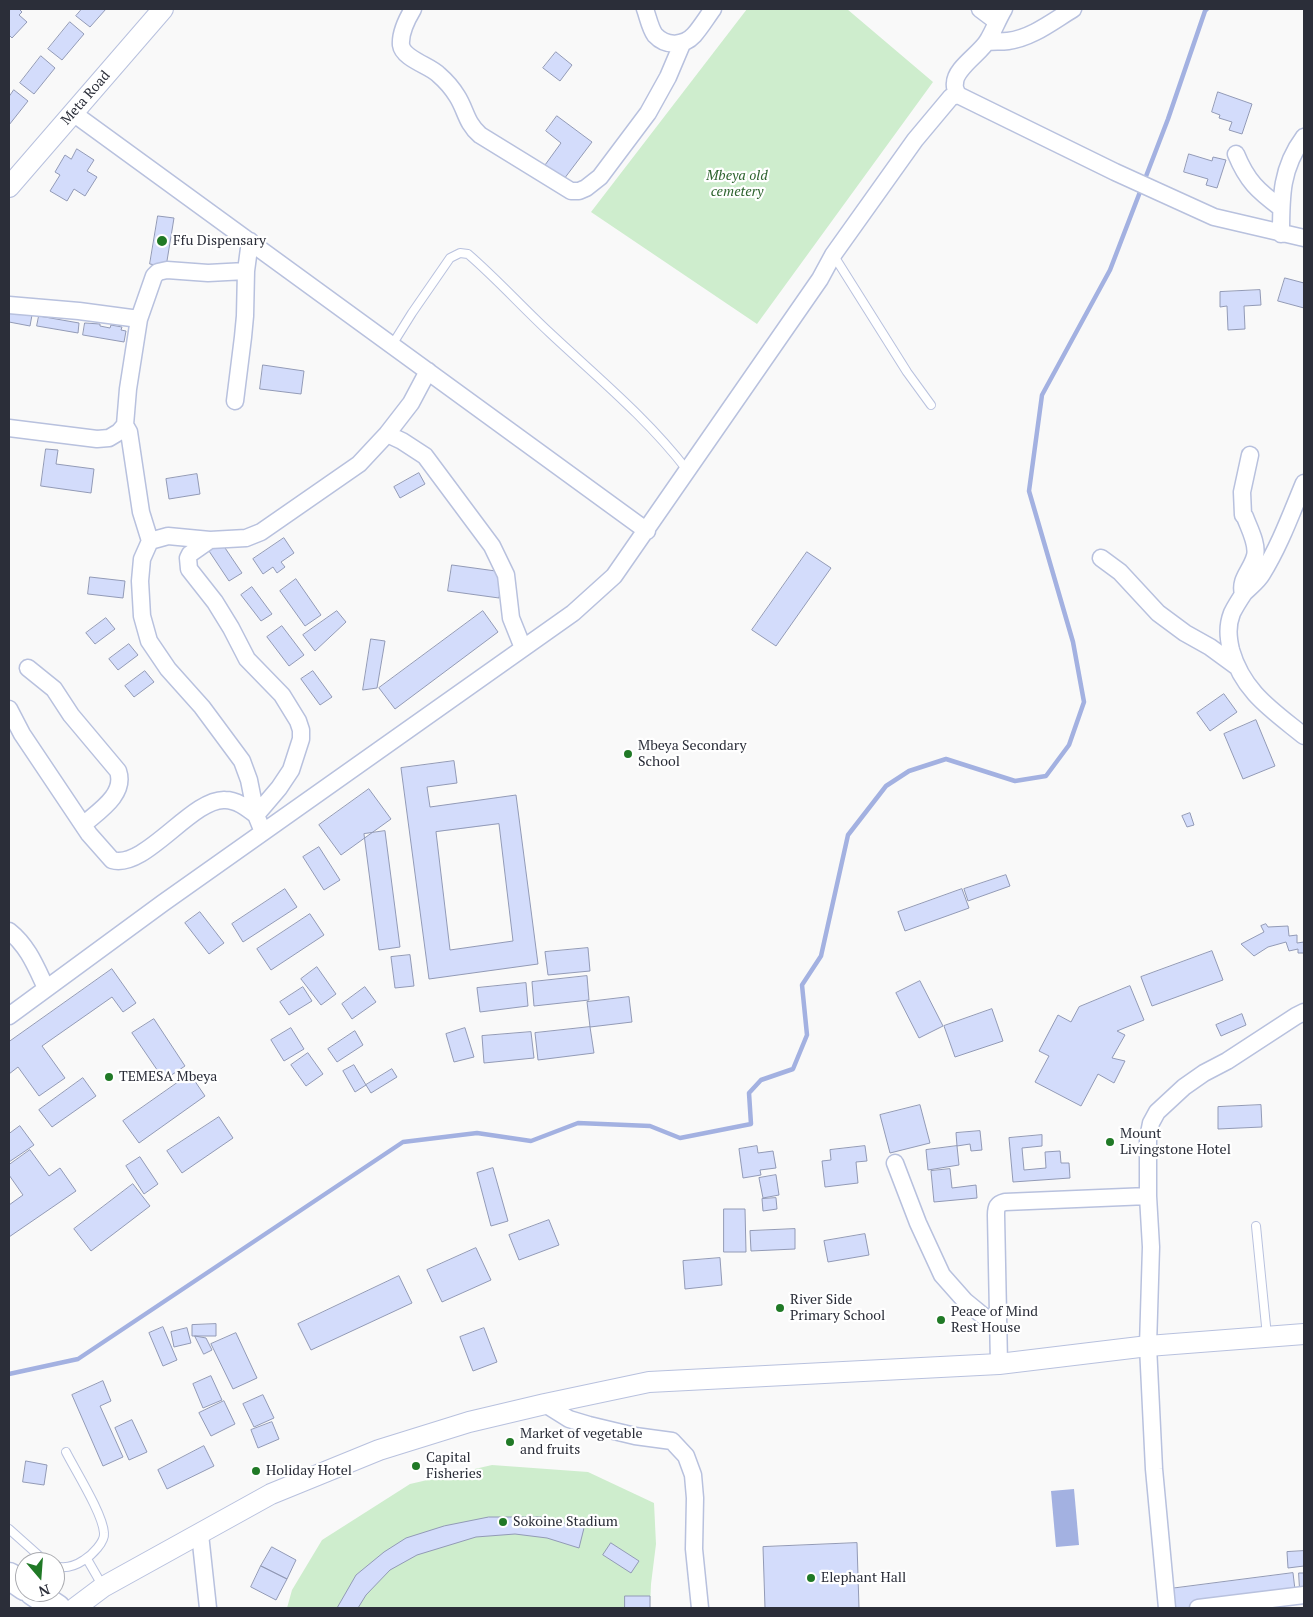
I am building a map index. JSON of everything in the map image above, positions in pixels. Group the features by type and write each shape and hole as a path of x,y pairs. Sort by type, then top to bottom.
{"street":[{"name":"Meta Road","path":"9,187 163,9"},
{"path":"413,9 402,34 401,45 404,52 436,71 448,84 458,97 472,128 497,146 571,191 579,191 586,188 600,177 648,113 668,77 682,44 694,36 713,9"},
{"path":"644,9 655,34 662,40 670,43 682,44"},
{"path":"958,95 954,84 955,80 988,42 1000,15 980,9"},
{"path":"988,42 1009,41 1038,31 1073,9"},
{"path":"9,1016 263,832 573,613 614,576 820,279 833,255 915,140 951,96 958,95 1114,172 1214,217 1304,238"},
{"path":"73,113 647,531"},
{"path":"1281,234 1281,208 1287,166 1304,137"},
{"path":"1236,154 1244,173 1259,192 1281,208"},
{"path":"235,401 245,316 246,271 250,242"},
{"path":"9,428 97,439 109,438 119,432 125,425 128,389 140,320 154,276 158,272 167,270 208,273 246,271"},
{"path":"9,305 78,311 140,320"},
{"path":"150,541 168,536 210,540 246,538 261,532 358,464 387,434 411,403 428,371"},
{"path":"125,425 130,432 141,512 150,541 142,559 140,581 142,616 149,641 168,669 202,708 242,761 249,780 256,814 263,832"},
{"path":"387,434 425,456 492,546 506,575 511,618 524,648"},
{"path":"1243,594 1242,583 1255,556 1254,545 1246,517 1243,514 1242,492 1250,456"},
{"path":"1304,483 1275,552 1261,576 1243,594 1228,624 1228,639 1236,666 1252,692 1272,711 1304,736"},
{"path":"210,540 190,554 188,558 189,569 215,602 247,659 282,695 298,721 301,730 301,739 291,770 279,788 256,814"},
{"path":"1101,558 1120,572 1158,612 1185,634 1210,646 1236,666"},
{"path":"28,668 54,689 71,715 118,771 121,780 120,788 110,802 84,824"},
{"path":"9,709 22,734 89,834 108,857 117,862 134,858 141,854 199,809 218,800 234,801 256,814"},
{"path":"9,931 18,938 30,954 46,988"},
{"path":"1167,1608 1154,1468 1148,1346 1151,1247 1148,1196 1148,1138 1151,1123 1157,1112 1184,1087 1304,1012"},
{"path":"895,1163 918,1223 942,1275 965,1302 998,1328"},
{"path":"999,1364 996,1208 999,1204 1005,1202 1148,1196"},
{"path":"75,1608 103,1587 271,1494 379,1450 469,1422 545,1404 649,1382 999,1364 1148,1346 1304,1334"},
{"path":"545,1404 569,1419 589,1425 635,1436 672,1442 686,1456 693,1475 695,1498 694,1549 700,1608"},
{"path":"200,1534 208,1608"},
{"path":"1198,1608 1304,1595"}],"lane":[{"path":"392,345 412,312 450,258 460,254 468,254 646,423 669,446 687,470"},
{"path":"833,255 907,372 931,405"},
{"path":"1256,1226 1267,1337"},
{"path":"65,1567 75,1566 87,1559 101,1544 104,1534 100,1519 66,1452"},
{"path":"9,1529 35,1552"},
{"path":"87,1559 103,1587"}],"green space":[{"name":"Mbeya old cemetery","path":"747,9 847,9 933,82 757,324 591,212"},
{"name":"Sokoine Stadium","path":"492,1465 588,1472 654,1503 656,1544 650,1608 287,1608 292,1590 322,1540 410,1484"}],"water":[{"path":"1074,1489 1079,1545 1056,1547 1051,1491"}],"building":[{"path":"10,9 19,9 22,12 19,15 27,22 12,38 9,35"},
{"path":"82,9 106,9 90,27 76,16"},
{"path":"70,22 84,34 62,60 48,49"},
{"path":"556,52 572,65 560,81 543,68"},
{"path":"41,56 55,68 34,94 20,83"},
{"path":"14,90 28,101 9,125 9,97"},
{"path":"1218,92 1252,104 1242,134 1229,130 1232,122 1219,118 1220,115 1212,112"},
{"path":"557,116 592,142 564,179 545,165 561,143 546,131"},
{"path":"77,149 94,160 87,171 97,177 85,196 74,189 67,201 50,191 60,175 55,172 65,155 71,159"},
{"path":"1189,154 1212,161 1213,157 1226,160 1217,188 1206,185 1208,179 1184,172"},
{"name":"Ffu Dispensary","path":"158,216 174,218 166,267 150,264"},
{"path":"1285,278 1304,283 1304,308 1278,301"},
{"path":"1260,290 1261,305 1244,306 1245,329 1228,330 1227,306 1220,307 1220,292"},
{"path":"9,311 32,315 30,326 9,322"},
{"path":"39,316 79,323 78,333 37,326"},
{"path":"85,323 100,324 100,326 110,328 111,325 122,327 121,330 126,331 124,342 83,335"},
{"path":"263,365 304,371 301,394 260,389"},
{"path":"46,449 58,450 56,464 94,469 91,493 41,486"},
{"path":"419,473 425,484 400,498 394,487"},
{"path":"197,474 200,494 169,499 166,479"},
{"path":"284,538 294,553 281,562 285,567 277,573 273,567 263,574 253,559"},
{"path":"221,542 242,573 229,581 209,551"},
{"path":"807,552 831,568 776,646 752,630"},
{"path":"452,565 503,572 499,598 448,591"},
{"path":"90,577 125,581 123,598 88,594"},
{"path":"296,579 321,615 305,626 280,591"},
{"path":"252,587 272,614 261,621 241,595"},
{"path":"337,611 346,622 315,651 303,635"},
{"path":"483,611 498,632 395,709 379,688"},
{"path":"106,618 115,629 95,644 86,633"},
{"path":"282,626 304,655 289,666 267,637"},
{"path":"371,639 385,641 377,688 363,690"},
{"path":"129,644 138,655 118,670 109,659"},
{"path":"145,671 154,682 134,697 125,686"},
{"path":"313,671 332,697 320,705 301,679"},
{"path":"1224,694 1237,712 1210,731 1197,713"},
{"path":"1256,720 1275,766 1243,779 1224,734"},
{"path":"454,761 457,783 427,787 430,807 516,795 538,964 429,979 401,768"},
{"path":"369,789 391,819 341,855 319,825"},
{"path":"1190,813 1194,825 1187,827 1182,816"},
{"path":"499,824 513,941 450,950 436,832"},
{"path":"385,831 400,947 379,950 364,834"},
{"path":"319,847 340,880 324,890 303,857"},
{"path":"1006,875 1010,886 968,901 964,889"},
{"path":"285,889 297,907 243,942 232,924"},
{"path":"962,889 969,908 905,931 898,912"},
{"path":"200,912 224,943 209,954 185,923"},
{"path":"310,914 324,935 271,970 257,949"},
{"path":"1266,924 1268,927 1288,926 1289,936 1297,935 1297,943 1304,942 1304,953 1298,953 1298,949 1289,951 1286,942 1268,947 1254,956 1241,944 1264,932 1261,926"},
{"path":"588,948 590,971 548,975 545,952"},
{"path":"1212,951 1223,980 1152,1006 1141,977"},
{"path":"410,955 414,986 395,988 391,957"},
{"path":"317,967 336,994 321,1005 301,979"},
{"path":"112,969 136,1003 123,1012 112,997 42,1046 65,1078 39,1096 18,1067 9,1074 9,1042"},
{"path":"587,976 589,1000 534,1006 532,982"},
{"path":"920,981 943,1026 919,1038 896,993"},
{"path":"526,983 528,1006 480,1012 477,988"},
{"path":"1130,986 1144,1020 1117,1031 1125,1035 1112,1058 1125,1061 1114,1083 1098,1074 1081,1106 1035,1082 1049,1056 1039,1051 1058,1015 1071,1022 1079,1007"},
{"path":"303,987 312,1001 289,1015 280,1002"},
{"path":"365,987 376,1002 352,1019 342,1004"},
{"path":"629,997 632,1022 590,1027 587,1002"},
{"path":"992,1009 1003,1041 955,1057 944,1026"},
{"path":"1242,1014 1246,1025 1221,1036 1216,1025"},
{"path":"154,1019 185,1066 164,1080 132,1033"},
{"path":"590,1027 594,1053 538,1060 535,1033"},
{"path":"291,1028 304,1049 284,1061 271,1040"},
{"path":"465,1028 474,1057 454,1062 446,1034"},
{"path":"355,1031 363,1045 337,1062 328,1049"},
{"path":"531,1032 534,1058 484,1063 482,1036"},
{"path":"308,1053 323,1074 306,1086 291,1065"},
{"path":"354,1065 366,1085 355,1092 343,1071"},
{"path":"392,1069 397,1077 371,1093 366,1085"},
{"path":"190,1074 205,1096 139,1143 123,1121"},
{"path":"83,1078 96,1096 52,1127 39,1110"},
{"path":"920,1105 930,1143 890,1153 880,1115"},
{"path":"1261,1105 1262,1127 1218,1129 1218,1107"},
{"path":"219,1117 233,1138 182,1173 167,1151"},
{"path":"20,1126 34,1145 9,1162 9,1134"},
{"path":"980,1131 982,1150 971,1151 970,1144 957,1146 956,1133"},
{"path":"1042,1135 1042,1146 1022,1148 1024,1170 1046,1168 1045,1152 1060,1151 1061,1163 1069,1163 1070,1178 1013,1182 1009,1138"},
{"path":"757,1146 758,1153 773,1151 776,1168 760,1170 761,1175 743,1178 739,1149"},
{"path":"865,1146 867,1161 856,1162 858,1183 825,1187 822,1161 831,1160 830,1150"},
{"path":"957,1146 959,1165 928,1170 926,1150"},
{"path":"30,1150 49,1176 60,1168 76,1191 9,1237 9,1205 23,1195 9,1175 9,1165"},
{"path":"140,1157 158,1184 144,1194 126,1166"},
{"path":"493,1168 508,1221 491,1226 477,1173"},
{"path":"950,1169 952,1188 976,1185 977,1198 934,1202 931,1171"},
{"path":"776,1175 779,1195 763,1198 759,1178"},
{"path":"133,1184 150,1206 91,1251 74,1229"},
{"path":"776,1198 777,1209 763,1211 762,1199"},
{"path":"724,1209 745,1209 746,1252 724,1252"},
{"path":"549,1220 559,1245 519,1260 509,1235"},
{"path":"795,1229 795,1249 751,1251 750,1231"},
{"path":"865,1234 869,1255 828,1262 824,1241"},
{"path":"476,1248 491,1280 442,1302 427,1270"},
{"path":"720,1258 722,1285 685,1289 683,1261"},
{"path":"399,1276 412,1303 311,1350 298,1324"},
{"path":"216,1324 216,1336 192,1336 192,1325"},
{"path":"163,1327 177,1360 163,1366 149,1333"},
{"path":"187,1328 191,1343 174,1347 171,1332"},
{"path":"484,1328 497,1362 473,1371 460,1337"},
{"path":"236,1333 257,1378 233,1389 211,1344"},
{"path":"195,1336 206,1338 212,1350 204,1354"},
{"path":"211,1376 222,1400 203,1408 193,1384"},
{"path":"103,1381 111,1401 100,1406 123,1457 103,1466 72,1395"},
{"path":"263,1395 274,1418 254,1427 243,1404"},
{"path":"224,1401 235,1424 211,1436 199,1413"},
{"path":"132,1420 147,1452 129,1460 115,1428"},
{"path":"272,1422 279,1439 258,1448 251,1430"},
{"path":"204,1446 214,1466 167,1489 158,1470"},
{"path":"26,1461 47,1465 44,1485 23,1482"},
{"path":"489,1517 540,1517 584,1528 579,1548 547,1538 515,1534 476,1537 417,1555 390,1570 366,1595 358,1608 337,1608 356,1575 384,1552 406,1538 444,1526"},
{"path":"611,1543 639,1561 631,1573 603,1555"},
{"name":"Elephant Hall","path":"857,1543 859,1608 765,1608 763,1547"},
{"path":"272,1547 296,1560 287,1579 261,1566"},
{"path":"1304,1551 1304,1566 1288,1568 1287,1552"},
{"path":"261,1566 287,1579 276,1600 251,1587"},
{"path":"1293,1573 1296,1598 1215,1608 1171,1608 1169,1589"},
{"path":"1299,1573 1304,1573 1304,1590 1300,1590"},
{"path":"625,1596 650,1596 650,1608 625,1608"}],"waterway":[{"path":"9,1374 78,1359 403,1142 477,1133 531,1141 578,1123 650,1126 680,1138 751,1124 749,1093 761,1080 793,1069 807,1035 802,985 821,956 848,835 886,786 909,771 946,759 1015,781 1046,776 1069,745 1084,702 1073,642 1029,491 1042,395 1110,270 1168,119 1207,9"}],"place":[{"name":"Ffu Dispensary","path":"162,241"},
{"name":"Mbeya Secondary School","path":"628,754"},
{"name":"TEMESA Mbeya","path":"109,1077"},
{"name":"Mount Livingstone Hotel","path":"1110,1142"},
{"name":"River Side Primary School","path":"780,1308"},
{"name":"Peace of Mind Rest House","path":"941,1320"},
{"name":"Market of vegetable and fruits","path":"510,1442"},
{"name":"Capital Fisheries","path":"416,1466"},
{"name":"Holiday Hotel","path":"256,1471"},
{"name":"Sokoine Stadium","path":"503,1522"},
{"name":"Elephant Hall","path":"811,1578"}]}
